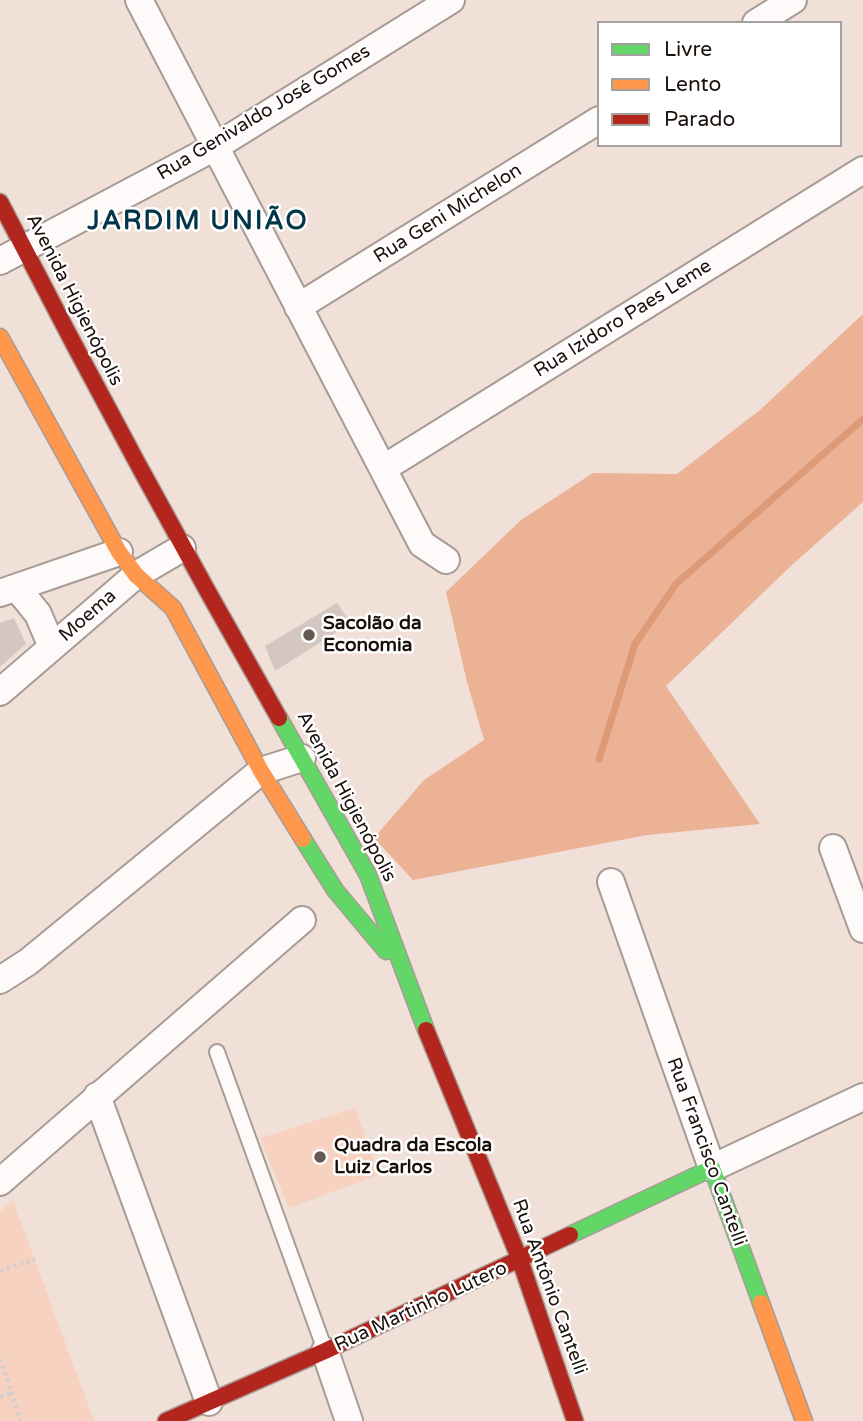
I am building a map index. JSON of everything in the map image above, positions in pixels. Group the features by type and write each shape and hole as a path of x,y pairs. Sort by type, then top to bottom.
{"main road":[{"name":"Avenida Higienópolis","path":"0,202 24,248 60,334 368,875 403,973"},
{"path":"0,337 119,552 136,575 173,608 261,771 335,890 403,973"},
{"name":"Rua Antônio Cantelli","path":"403,973 520,1260 575,1421"},
{"name":"Rua Martinho Lutero","path":"166,1421 325,1352 712,1168"},
{"name":"Rua Francisco Cantelli","path":"712,1168 804,1421"}],"street":[{"path":"139,0 422,544 446,561"},
{"name":"Rua Genivaldo José Gomes","path":"0,261 215,147 451,0"},
{"path":"759,21 793,0"},
{"name":"Rua Geni Michelon","path":"298,307 597,121"},
{"name":"Rua Izidoro Paes Leme","path":"384,468 863,170"},
{"name":"Moema","path":"0,692 136,575 182,548"},
{"path":"8,591 119,552"},
{"path":"8,591 38,614 52,647"},
{"path":"0,980 28,962 261,771 302,758"},
{"path":"833,848 863,929"},
{"name":"Rua Francisco Cantelli","path":"611,882 712,1168"},
{"path":"0,1182 302,920"},
{"path":"97,1096 209,1402"},
{"name":"Rua Martinho Lutero","path":"712,1168 863,1097"},
{"path":"325,1352 349,1421"}],"lane":[{"path":"217,1052 325,1352"}],"path":[{"path":"0,1271 35,1259"},
{"path":"0,1359 21,1421"},
{"path":"0,1398 12,1393"}],"shaded area":[{"path":"863,314 863,502 793,564 666,686 760,824 647,835 413,880 374,838 424,780 484,740 446,592 521,520 593,473 677,474 760,410"},
{"name":"Quadra da Escola Luiz Carlos","path":"355,1108 379,1175 289,1208 260,1138"},
{"path":"13,1200 94,1421 0,1421 0,1211"}],"building":[{"name":"Sacolão da Economia","path":"337,603 351,623 275,671 265,646"},
{"path":"14,618 26,644 0,667 0,623"}],"waterway":[{"path":"599,759 635,644 676,584 863,419"}],"traffic: fast":[{"path":"279,718 368,875 426,1030"},
{"path":"303,839 335,890 386,951"},
{"path":"570,1235 712,1168 761,1303"}],"traffic: slow":[{"path":"0,337 119,552 136,575 173,608 261,771 303,839"},
{"path":"761,1303 804,1421"}],"traffic: jam":[{"path":"0,202 136,462 279,718"},
{"path":"426,1030 520,1260 575,1421"},
{"path":"166,1421 325,1351 570,1235"}],"place":[{"name":"Sacolão da Economia","path":"309,635"},
{"name":"Quadra da Escola Luiz Carlos","path":"320,1157"}],"district":[{"name":"JARDIM UNIÃO","path":"198,222"}]}
